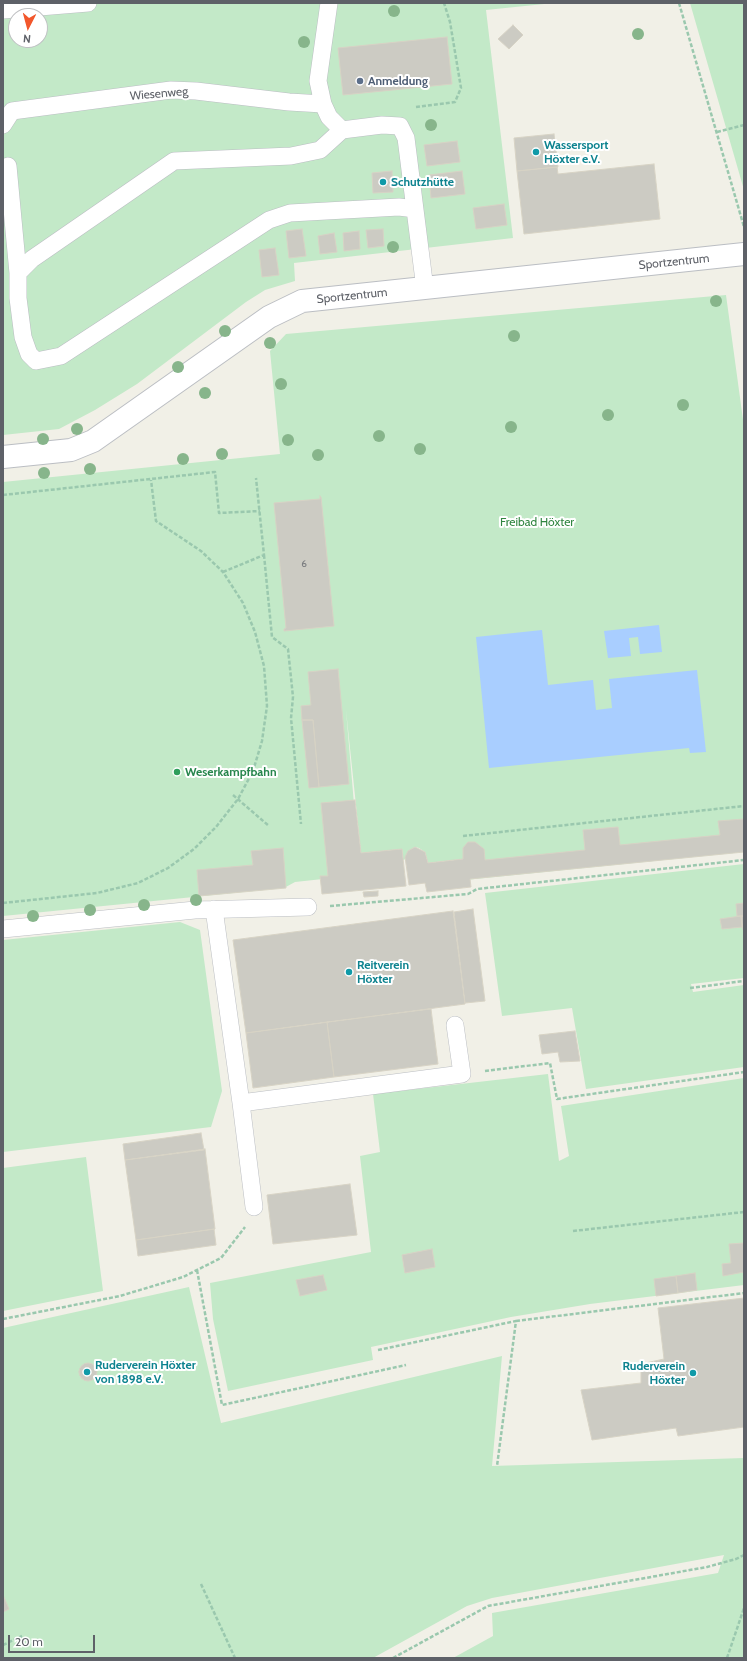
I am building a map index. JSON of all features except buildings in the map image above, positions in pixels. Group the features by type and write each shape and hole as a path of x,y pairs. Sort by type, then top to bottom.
{"street":[{"name":"Sportzentrum","path":"3,457 71,450 93,441 269,317 302,301 744,254"}],"lane":[{"path":"3,10 88,3"},
{"path":"329,3 318,81 323,104 328,117 342,130"},
{"name":"Wiesenweg","path":"3,125 12,111 171,90 196,91 289,102 323,104"},
{"path":"18,273 32,259 174,162 291,156 320,150 342,130 382,125 400,126 406,138 425,289"},
{"path":"8,166 18,273 18,298 23,337 29,354 36,361 61,356 269,220 290,213 399,207 415,209"},
{"path":"3,929 187,910 308,907"},
{"path":"214,909 254,1207"},
{"path":"241,1103 462,1074 455,1025"}],"path":[{"path":"400,126 406,109 455,102 461,88 450,22 444,3"},
{"path":"679,3 744,229"},
{"path":"717,132 744,125"},
{"path":"3,495 215,472 219,513 260,511"},
{"path":"256,478 272,637 288,649 293,697 291,718 300,824"},
{"path":"3,903 97,893 138,883 168,868 194,849 216,827 238,799 253,771 262,741 268,706 264,666 255,632 243,603 223,572 201,551 156,521 151,480"},
{"path":"223,572 264,555"},
{"path":"233,795 269,826"},
{"path":"463,836 744,806"},
{"path":"308,907 468,894 477,889 744,860"},
{"path":"690,988 744,981"},
{"path":"462,1074 550,1063 557,1099 744,1072"},
{"path":"3,1319 120,1296 183,1277 221,1258 246,1226 254,1207"},
{"path":"573,1231 744,1212"},
{"path":"197,1270 222,1405 406,1365"},
{"path":"378,1350 516,1321 744,1293"},
{"path":"497,1466 516,1321"},
{"path":"393,1658 488,1606 706,1567 736,1559 744,1554"},
{"path":"201,1584 235,1658"},
{"path":"727,1658 744,1608"},
{"path":"3,1645 22,1636"}],"green space":[{"path":"3,3 554,3 486,10 513,238 294,263 295,281 265,290 246,302 137,384 95,410 59,429 3,435"},
{"path":"690,3 744,3 744,190 729,138"},
{"name":"Freibad Höxter","path":"726,295 744,427 744,852 465,880 463,859 428,863 425,852 415,847 409,851 406,859 403,860 402,849 361,853 346,710 360,875 295,882 284,888 3,916 3,482 280,454 270,351 286,334"},
{"path":"744,864 744,978 691,984 693,992 744,985 744,1067 586,1089 572,1008 502,1016 485,893"},
{"path":"180,922 200,930 222,1091 211,1127 3,1152 3,940"},
{"path":"548,1074 559,1161 569,1156 561,1106 744,1078 744,1285 590,1304 511,1317 371,1347 373,1360 228,1391 213,1319 210,1283 371,1252 360,1156 380,1152 373,1094"},
{"path":"86,1157 103,1291 3,1311 3,1168"},
{"path":"189,1287 221,1423 502,1356 492,1466 744,1458 744,1658 453,1658 493,1636 492,1613 718,1573 724,1555 492,1598 467,1606 373,1658 3,1658 3,1328"}],"water":[{"path":"659,625 662,652 640,654 638,637 629,638 631,656 608,658 604,631"},
{"path":"542,630 548,685 593,680 596,710 612,708 609,679 697,670 706,752 690,753 689,748 489,768 476,637"}],"place":[{"name":"Anmeldung","path":"360,81"},
{"name":"Wassersport Höxter e.V.","path":"536,152"},
{"name":"Schutzhütte","path":"383,182"},
{"name":"Weserkampfbahn","path":"177,772"},
{"name":"Reitverein Höxter","path":"349,972"},
{"name":"Ruderverein Höxter von 1898 e.V.","path":"87,1372"},
{"name":"Ruderverein Höxter","path":"693,1373"}]}
